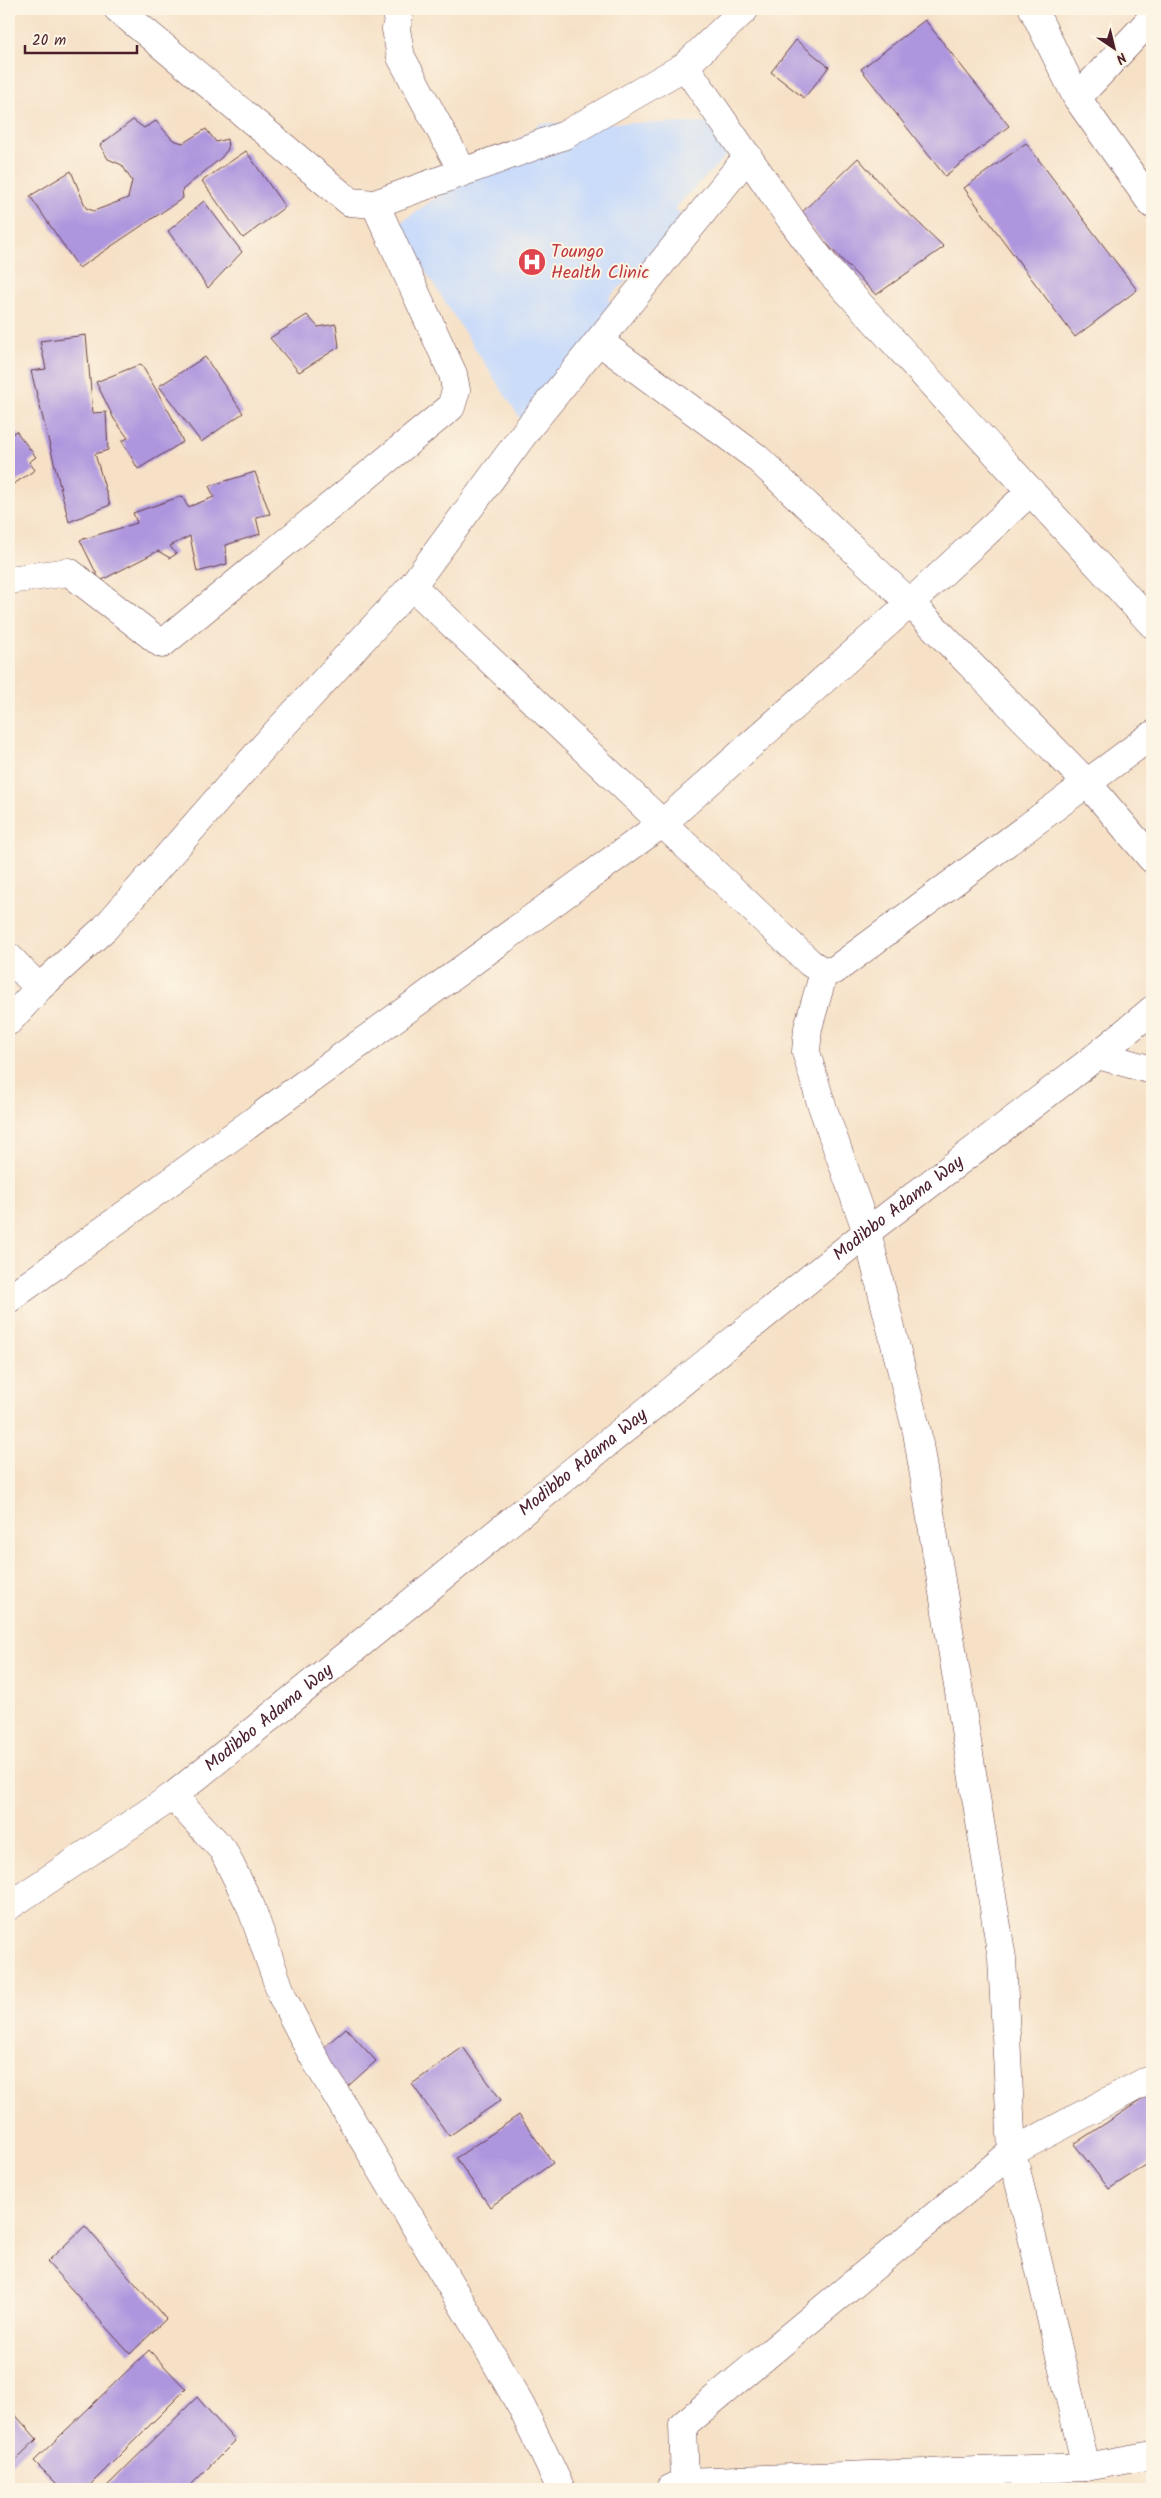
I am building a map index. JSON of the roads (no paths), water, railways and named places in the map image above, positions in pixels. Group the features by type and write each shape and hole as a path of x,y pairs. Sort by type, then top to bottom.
{"street":[{"path":"118,9 350,202 375,204 565,135 685,66 745,9"},
{"path":"400,9 396,29 401,57 463,172"},
{"path":"1033,9 1077,98 1152,204"},
{"path":"1077,98 1152,18"},
{"path":"685,66 829,271 1152,624"},
{"path":"9,1021 39,988 105,928 274,735 412,586 530,427 748,156"},
{"path":"9,580 69,572 162,644 451,407 456,390 453,374 375,204"},
{"path":"600,342 756,457 910,603 1088,784 1152,859"},
{"path":"9,1299 663,823 910,603 1031,490"},
{"path":"412,586 810,963 824,972 836,970 1152,735"},
{"path":"9,957 39,988"},
{"path":"824,972 808,1028 806,1052 821,1102 867,1232 917,1432 1002,1958 1012,2152 1086,2467"},
{"name":"Modibbo Adama Way","path":"9,1906 173,1796 867,1232 1098,1055 1152,1010"},
{"path":"1098,1055 1152,1070"},
{"path":"173,1796 223,1850 251,1907 284,1998 312,2054 488,2348 522,2408 561,2489"},
{"path":"1152,2078 1012,2152 683,2425 678,2486 1025,2479 1152,2455"}],"place":[{"name":"Toungo Health Clinic","path":"532,262"}]}
